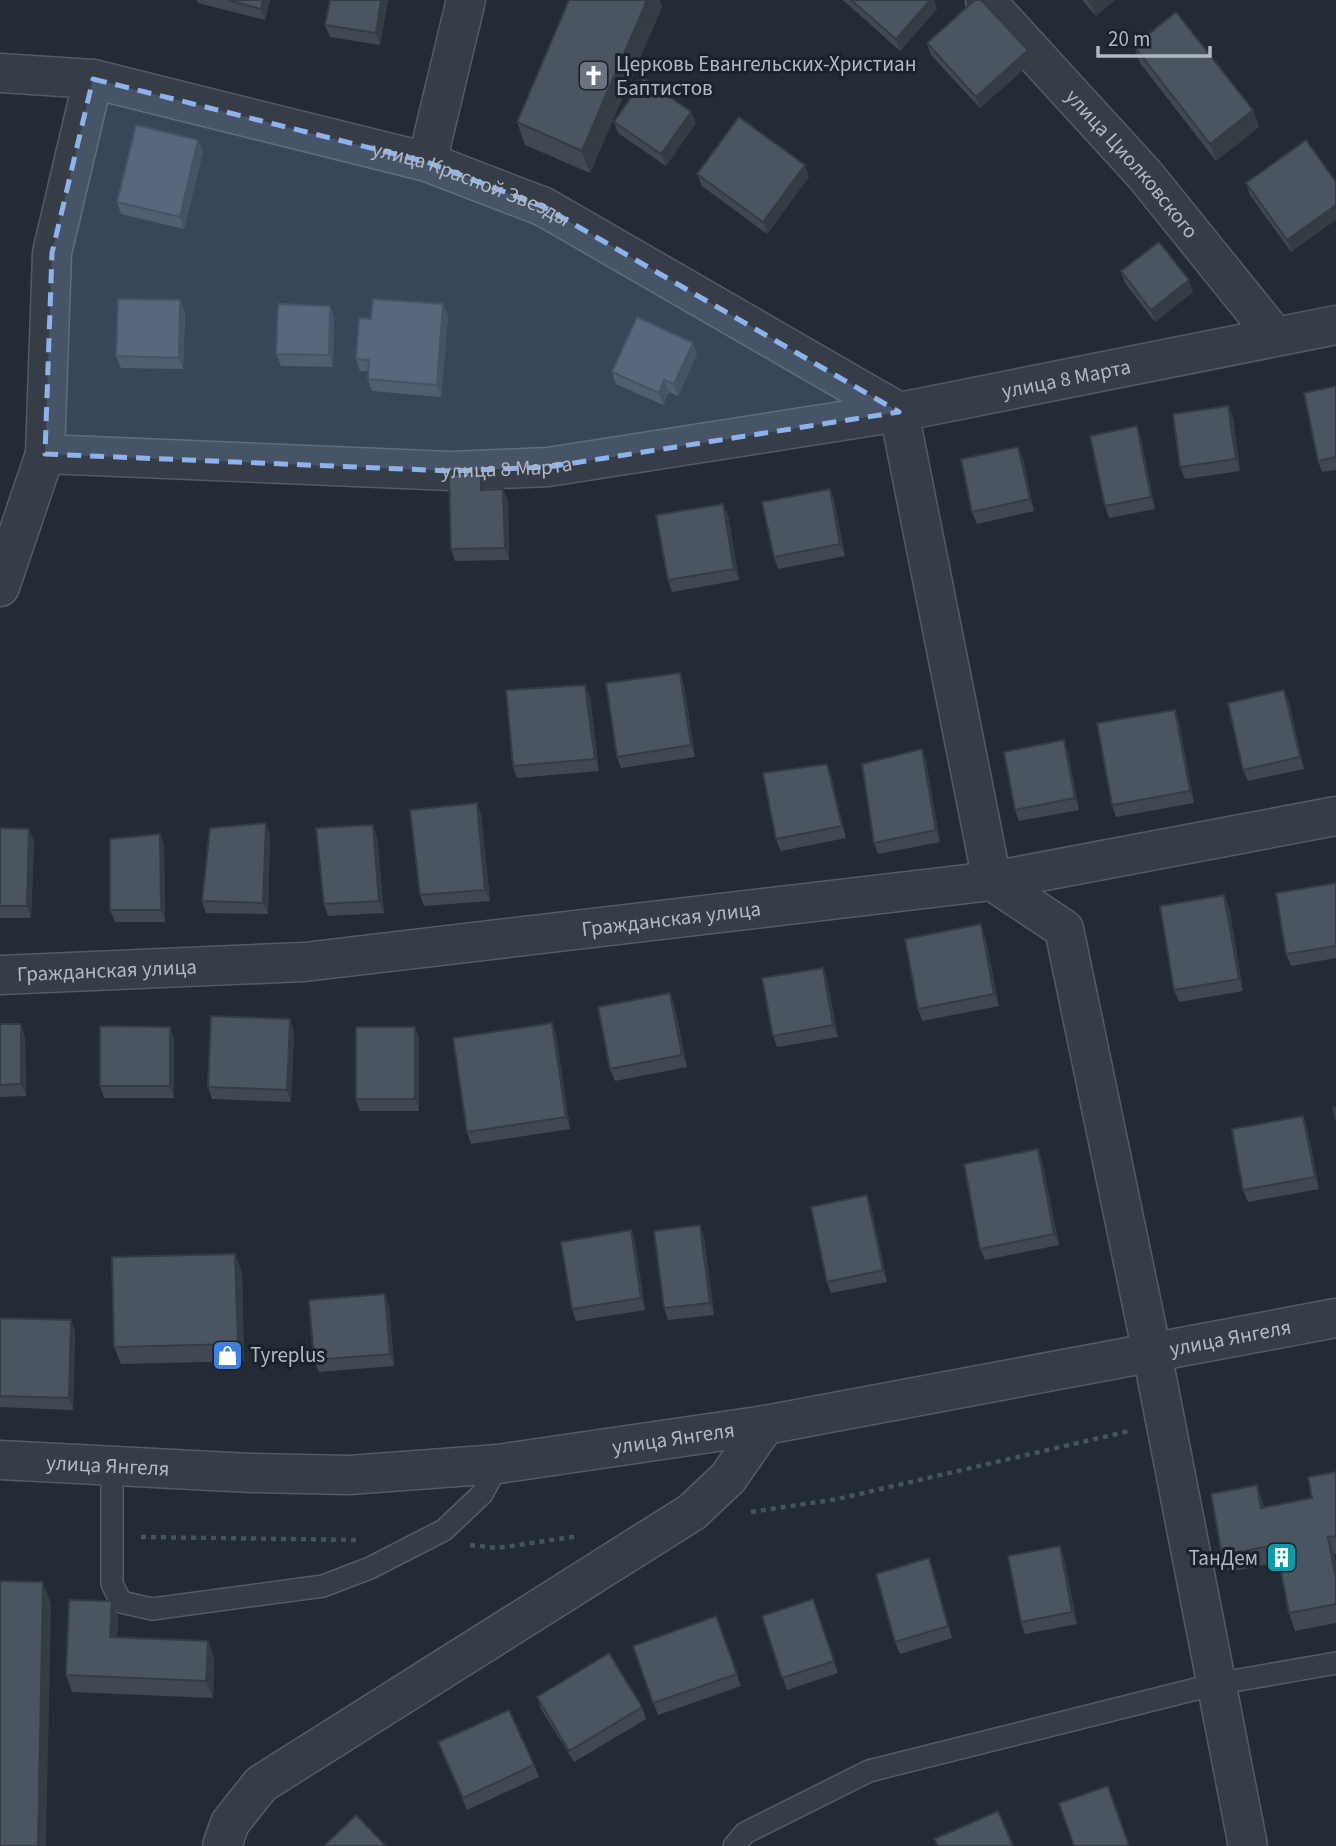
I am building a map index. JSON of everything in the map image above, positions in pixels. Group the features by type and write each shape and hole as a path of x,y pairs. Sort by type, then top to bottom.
{"street":[{"path":"427,162 466,0"},
{"name":"улица Циолковского","path":"985,0 1145,175 1274,335"},
{"name":"улица Красной Звезды","path":"0,73 93,79 427,162 544,207 899,412"},
{"path":"0,587 45,454 52,253 93,79"},
{"name":"улица 8 Марта","path":"45,454 451,471 548,467 899,412 1274,335 1336,325"},
{"path":"899,412 992,881 1064,929 1152,1353 1248,1846"},
{"name":"Гражданская улица","path":"0,975 304,962 992,881 1336,816"},
{"name":"улица Янгеля","path":"0,1460 349,1475 498,1464 765,1424 1336,1318"},
{"path":"222,1846 230,1823 261,1784 692,1512 728,1478 765,1424"}],"lane":[{"path":"112,1466 112,1584 121,1602 152,1609 323,1586 370,1568 444,1530 482,1494 498,1464"},
{"path":"734,1846 745,1833 869,1771 1216,1684 1336,1663"}],"highlighted area":[{"path":"93,79 427,162 544,207 899,412 548,467 451,471 45,454 52,253"}],"building":[{"path":"228,0 263,0 261,9"},
{"path":"330,0 381,0 376,33 325,25"},
{"name":"Церковь Евангельских-Христиан Баптистов","path":"569,0 647,0 582,151 517,122"},
{"path":"851,0 930,0 896,39"},
{"path":"975,0 981,0 1028,50 976,97 927,43"},
{"path":"1176,12 1253,110 1210,144 1134,46"},
{"path":"644,78 691,112 661,154 614,122"},
{"path":"739,117 805,165 763,222 697,174"},
{"path":"136,125 198,140 180,217 117,202"},
{"path":"1306,140 1336,182 1336,205 1287,240 1246,183"},
{"path":"1159,242 1189,280 1151,310 1121,271"},
{"path":"118,299 180,300 179,358 116,356"},
{"path":"373,299 443,304 437,385 368,379 369,360 356,359 359,318 371,319"},
{"path":"278,304 330,306 329,355 276,354"},
{"path":"637,317 693,343 674,384 664,380 659,393 612,372"},
{"path":"1336,386 1336,457 1318,461 1304,393"},
{"path":"1228,406 1236,459 1180,467 1173,414"},
{"path":"1137,426 1151,497 1105,506 1090,436"},
{"path":"1018,447 1030,499 972,512 961,459"},
{"path":"481,473 481,490 503,489 505,548 451,549 449,474"},
{"path":"830,489 840,544 774,557 762,502"},
{"path":"723,504 734,569 668,580 656,515"},
{"path":"680,673 691,745 617,757 606,683"},
{"path":"585,685 595,759 513,766 506,690"},
{"path":"1284,690 1300,757 1243,770 1228,703"},
{"path":"1175,710 1190,791 1112,805 1097,723"},
{"path":"1064,740 1075,798 1015,810 1004,752"},
{"path":"922,749 936,830 874,843 862,764"},
{"path":"827,764 842,826 776,839 763,773"},
{"path":"477,803 485,890 420,895 410,810"},
{"path":"266,823 263,903 202,901 210,828"},
{"path":"373,825 379,901 324,904 316,828"},
{"path":"0,828 29,829 27,906 0,906"},
{"path":"160,834 161,910 110,910 110,839"},
{"path":"1336,883 1336,946 1286,954 1276,893"},
{"path":"1224,895 1239,979 1174,990 1160,906"},
{"path":"981,924 994,994 918,1009 905,939"},
{"path":"823,968 833,1025 773,1036 762,978"},
{"path":"670,993 682,1055 610,1069 598,1007"},
{"path":"211,1016 290,1019 287,1090 208,1087"},
{"path":"552,1023 566,1117 467,1132 453,1038"},
{"path":"0,1024 21,1024 21,1084 0,1085"},
{"path":"100,1026 170,1027 170,1086 100,1086"},
{"path":"356,1027 415,1027 415,1099 356,1099"},
{"path":"1303,1116 1315,1177 1243,1190 1232,1129"},
{"path":"1038,1149 1054,1234 980,1249 964,1164"},
{"path":"867,1195 883,1270 827,1282 811,1207"},
{"path":"700,1225 710,1303 664,1308 654,1231"},
{"path":"631,1230 641,1298 572,1309 561,1242"},
{"path":"235,1254 238,1344 114,1347 112,1257"},
{"path":"385,1294 390,1354 314,1360 309,1300"},
{"path":"0,1318 71,1320 69,1398 0,1396"},
{"name":"ТанДем","path":"1336,1472 1336,1536 1328,1537 1336,1579 1336,1604 1289,1613 1276,1545 1222,1555 1211,1494 1257,1485 1261,1508 1312,1498 1308,1477"},
{"path":"1060,1546 1072,1612 1021,1622 1008,1556"},
{"path":"929,1558 948,1626 895,1642 876,1574"},
{"path":"0,1581 43,1582 38,1846 0,1846"},
{"path":"813,1599 834,1661 782,1678 762,1616"},
{"path":"69,1600 112,1601 110,1637 208,1641 206,1681 66,1675"},
{"path":"716,1616 737,1674 653,1703 633,1646"},
{"path":"609,1653 642,1707 569,1751 537,1697"},
{"path":"509,1710 534,1765 463,1798 438,1742"},
{"path":"1108,1786 1129,1846 1074,1846 1059,1803"},
{"path":"998,1811 1013,1846 938,1846 934,1839"},
{"path":"356,1815 386,1846 324,1846"}],"place":[{"name":"Церковь Евангельских-Христиан Баптистов","path":"593,76"},
{"name":"Tyreplus","path":"227,1355"},
{"name":"ТанДем","path":"1281,1558"}]}
